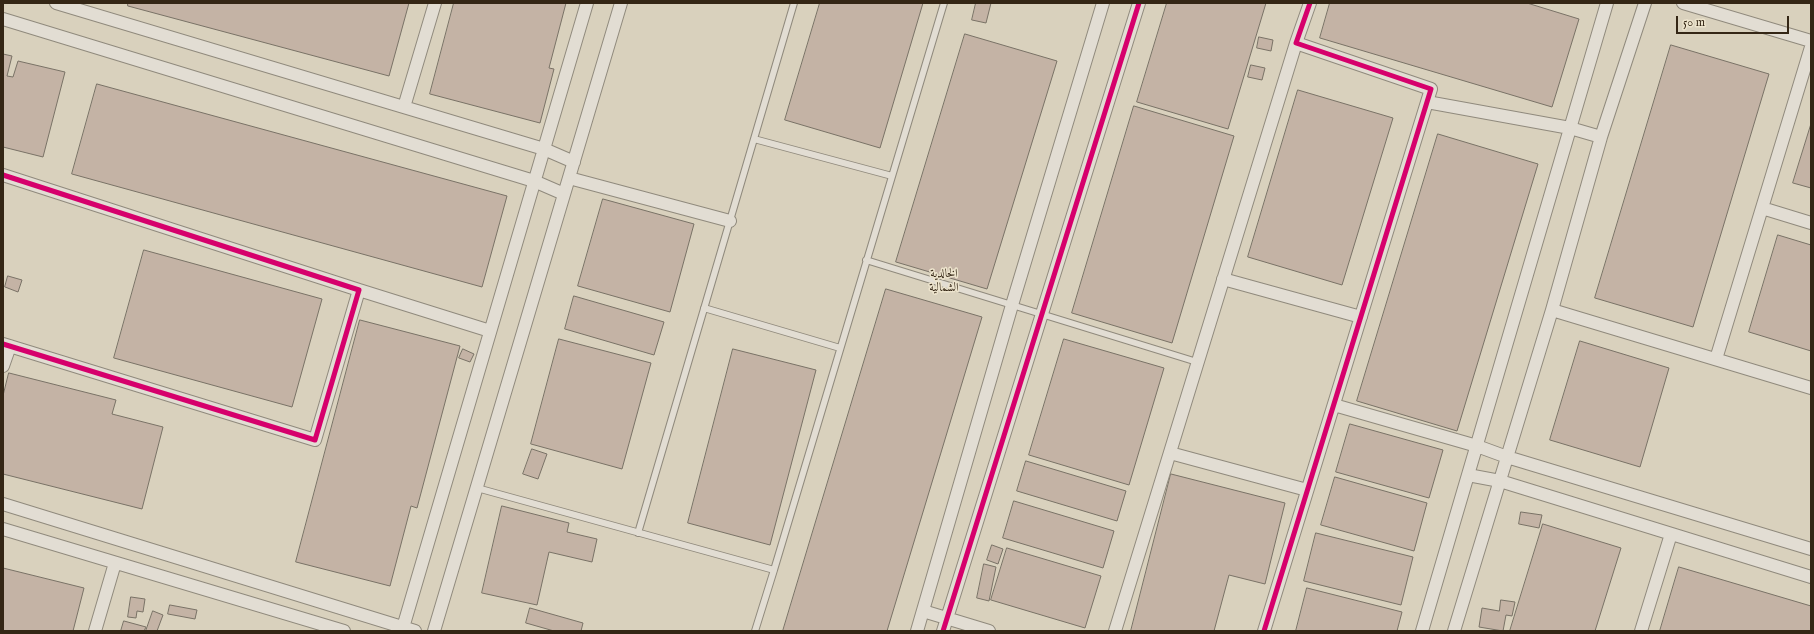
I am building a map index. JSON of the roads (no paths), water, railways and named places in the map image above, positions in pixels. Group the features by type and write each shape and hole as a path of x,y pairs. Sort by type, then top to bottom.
{"street":[{"path":"56,3 544,149 574,162"},
{"path":"404,107 435,3"},
{"path":"403,629 587,3"},
{"path":"434,631 621,3"},
{"path":"917,631 1012,305 1103,3"},
{"path":"943,631 1139,3"},
{"path":"1115,631 1296,43 1310,3"},
{"path":"1422,631 1607,3"},
{"path":"1454,631 1552,310 1601,137 1645,3"},
{"path":"1683,3 1811,41"},
{"path":"3,19 534,181 564,194"},
{"path":"1264,631 1432,89 1296,43"},
{"path":"1716,359 1811,47"},
{"path":"1427,102 1570,128 1601,137"},
{"path":"3,175 490,331"},
{"path":"569,178 730,221"},
{"path":"1762,208 1811,223"},
{"path":"1223,279 1361,317"},
{"path":"3,366 6,345 315,440 359,290"},
{"path":"1552,310 1811,388"},
{"path":"1334,405 1477,446 1507,457 1811,549"},
{"path":"1170,453 1307,490"},
{"path":"1468,475 1500,481 1811,577"},
{"path":"3,504 403,629 415,631"},
{"path":"3,529 344,631"},
{"path":"1640,631 1671,534"},
{"path":"95,631 115,563"},
{"path":"923,611 989,631"}],"lane":[{"path":"638,533 794,3"},
{"path":"755,631 944,3"},
{"path":"754,139 892,176"},
{"path":"866,260 1012,305 1042,316 1197,362"},
{"path":"704,308 840,348"},
{"path":"477,488 774,570"}],"district":[{"name":"الخالدية الشمالية","path":"944,282"}]}
